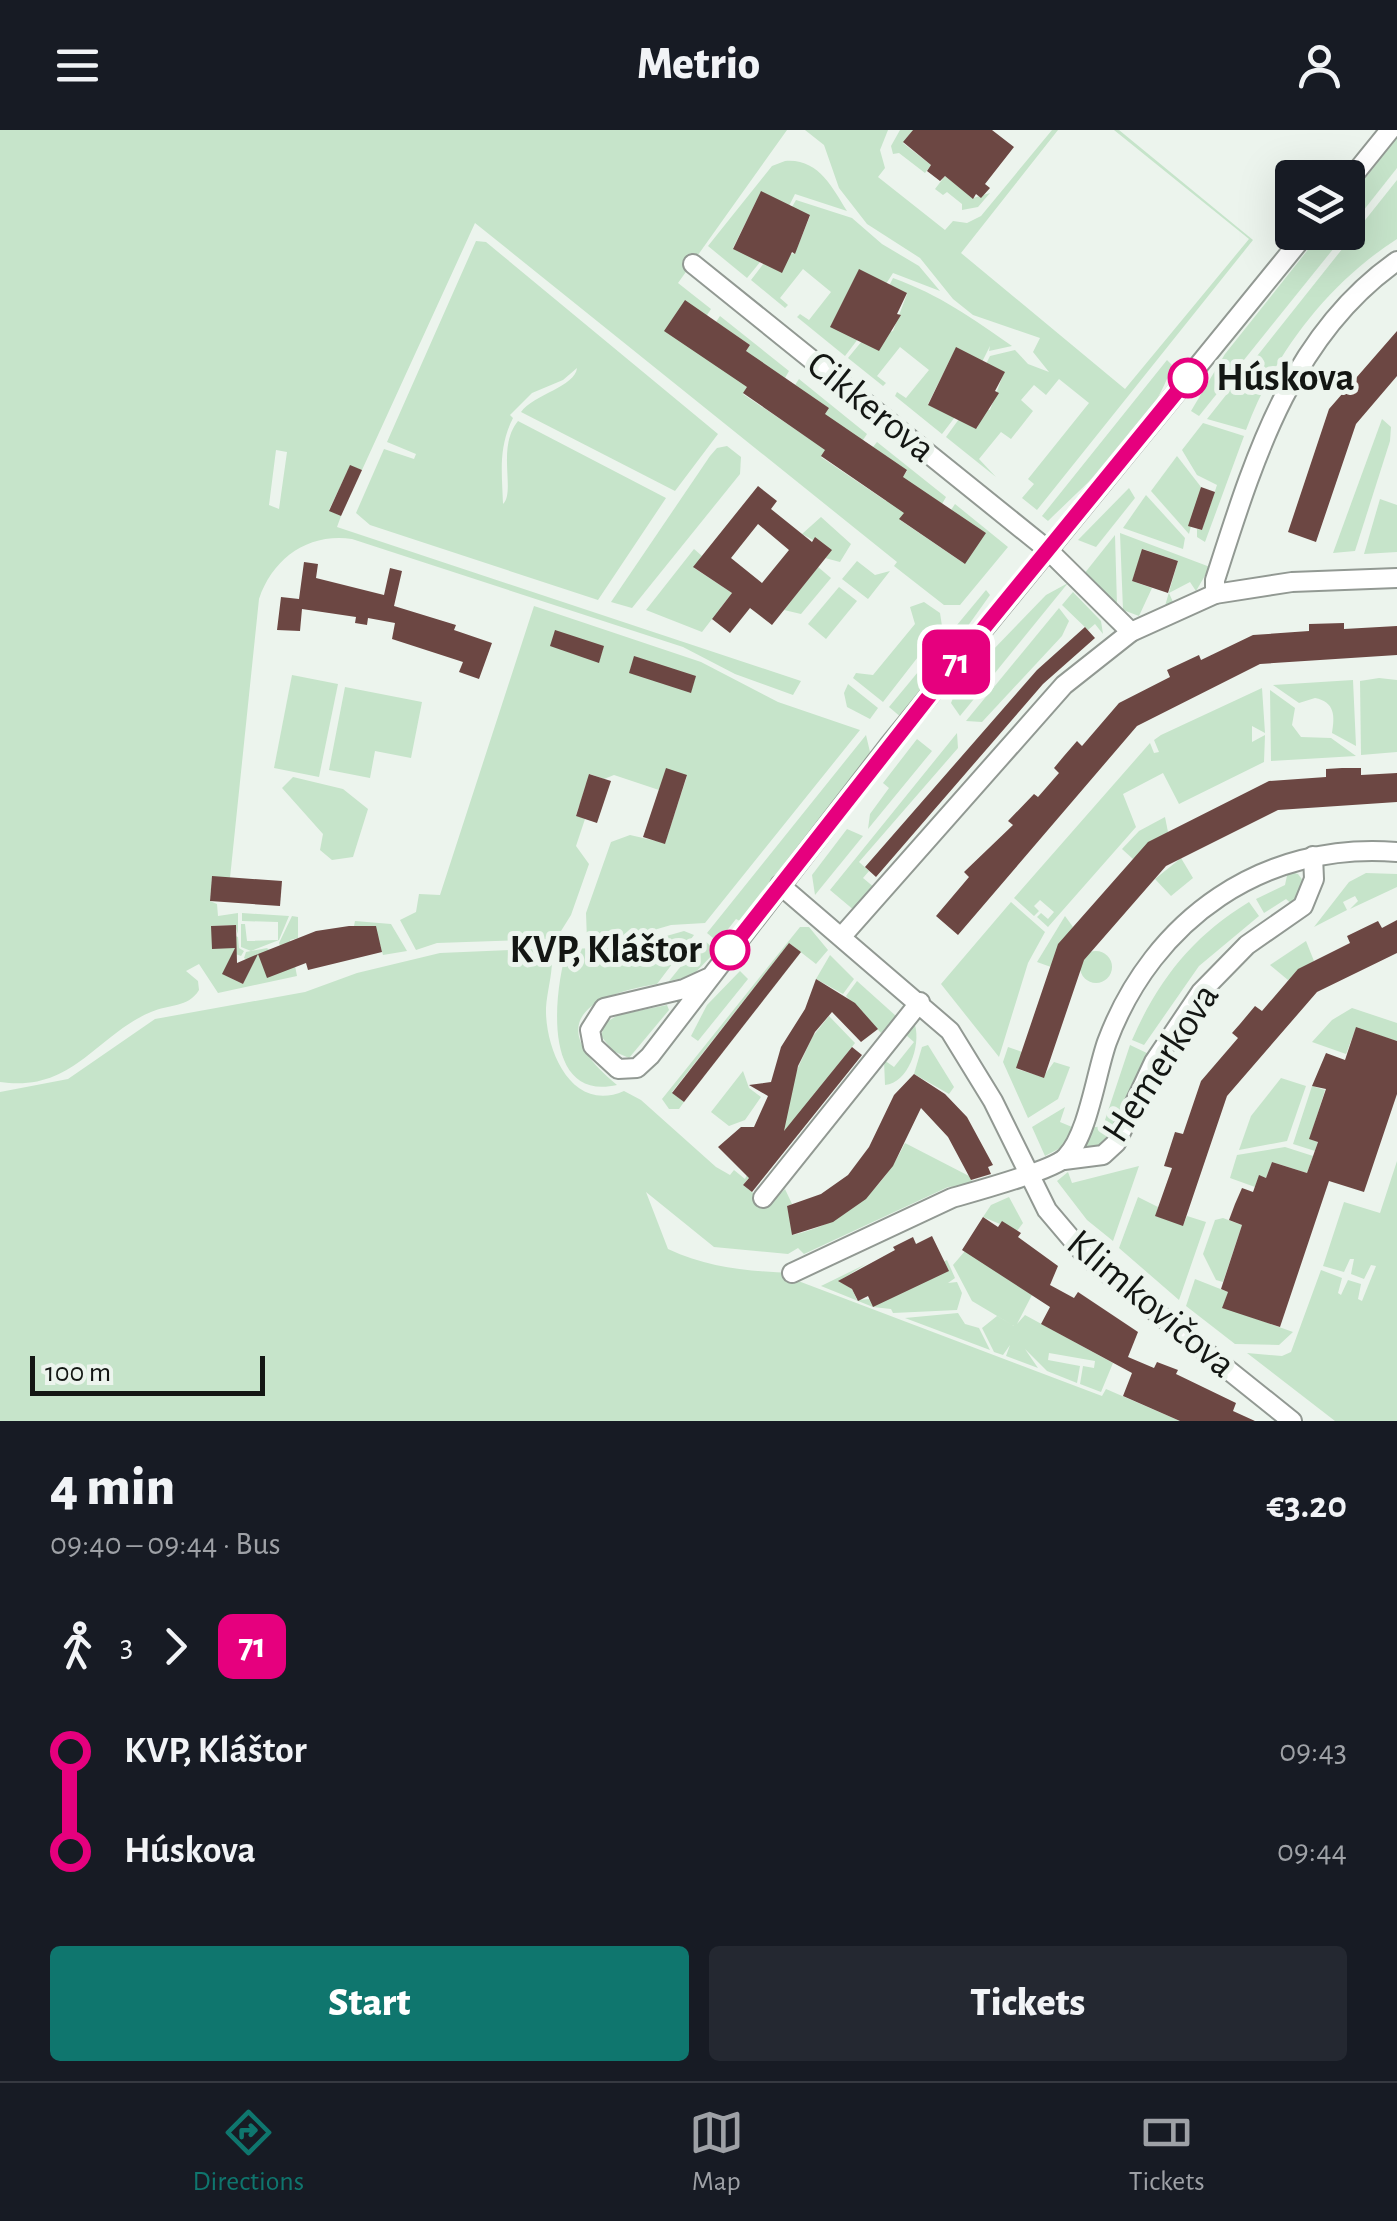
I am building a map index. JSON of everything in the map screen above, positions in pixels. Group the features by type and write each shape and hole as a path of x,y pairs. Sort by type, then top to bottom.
{"street":[{"path":"1365,161 1390,130"},
{"path":"708,978 684,989 604,1008 590,1030 594,1046 611,1066 637,1068 1048,550 1292,250"},
{"path":"1215,594 1215,580 1259,450 1283,396 1301,364 1346,305 1397,262"},
{"name":"Cikkerova","path":"693,264 1048,550 1131,632"},
{"path":"843,935 1064,685 1131,632 1215,594 1292,582 1397,578"},
{"name":"Hemerkova","path":"1064,1160 1076,1142 1114,1025 1137,980 1165,941 1241,882 1314,856 1346,851 1397,852"},
{"name":"Hemerkova","path":"1026,1172 1064,1160 1103,1155 1116,1144 1154,1062 1201,992 1247,944 1304,906 1314,879 1314,856"},
{"name":"Klimkovičova","path":"780,885 920,1002 962,1047 1026,1172 1061,1230 1099,1270 1292,1421"},
{"path":"763,1198 920,1002"},
{"path":"792,1273 952,1198 977,1194 1026,1172"}],"green space":[{"path":"0,130 787,130 678,283 711,309 707,315 730,375 750,345 716,322 720,316 789,371 785,378 763,363 743,394 808,438 829,408 795,385 799,379 867,434 863,440 821,457 886,501 907,471 873,447 877,442 946,497 942,504 920,489 900,520 965,564 951,510 955,504 1008,547 960,605 944,605 894,566 897,562 475,223 362,470 350,466 329,510 341,516 337,527 801,681 793,695 735,674 683,647 352,539 321,540 294,551 273,571 259,599 230,878 212,877 210,901 217,904 218,916 238,913 238,934 235,925 211,926 238,937 239,948 244,951 241,956 233,953 223,974 243,984 253,963 244,958 246,952 267,948 289,968 279,943 292,916 298,917 298,938 290,940 297,976 218,993 199,964 186,971 198,981 199,990 189,1000 132,1022 82,1060 47,1079 0,1082","holes":["276,450 287,452 279,509 269,505"]},
{"path":"805,130 888,130 880,150 885,168 878,177 945,230 953,221 967,223 981,216 1052,130 1058,130 961,253 1125,389 1249,239 1114,130 1119,130 1253,240 1037,510 1022,498 1034,484 1028,479 1089,403 1059,379 1046,395 1034,385 1021,400 1033,411 1011,439 1001,432 979,459 996,477 946,437 959,419 977,428 986,409 990,410 1004,372 986,364 990,356 1015,350 1028,364 1049,372 1033,352 1040,338 973,315 953,299 920,258 867,224 839,188 824,145"},
{"path":"900,130 913,130 903,143 931,165 925,173 899,153 893,154 891,146"},
{"path":"1397,138 1397,168 1365,208 1365,178"},
{"path":"797,161 815,169 847,211 795,194 789,206 761,192 733,248 761,261 747,278 708,246 772,166"},
{"path":"945,176 973,198 990,193 978,207 962,210 962,204 947,192 943,195 935,189"},
{"path":"1397,180 1397,239 1348,277 1306,322 1272,374 1246,430 1207,419 1341,250 1365,250 1365,220"},
{"path":"796,200 852,218 882,244 919,266 940,291 893,273 886,284 859,270 831,326 858,339 845,356 797,317 800,314 809,320 831,292 803,269 780,298 788,305 785,308 751,280 764,263 795,253 810,216 792,207"},
{"path":"476,241 486,242 718,434 675,491 521,412 562,386 577,368 563,380 532,393 510,415 513,418 502,460 503,504 508,489 508,444 518,421 666,498 598,600 370,525 356,513 384,449 414,459 416,454 387,442"},
{"path":"1308,250 1332,250 1199,416 1191,411 1225,354"},
{"path":"893,278 941,300 1012,346 989,351 990,346 982,362 956,348 928,404 955,417 942,434 895,396 897,392 906,398 929,370 900,347 877,376 886,383 883,386 848,358 862,341 893,331 907,294 889,286"},
{"path":"1167,360 1172,365 1151,409 1102,469 1048,521 1042,516"},
{"path":"1382,419 1391,427 1390,441 1355,551 1333,553"},
{"path":"1203,423 1244,436 1205,542 1197,537 1197,529 1202,530 1217,485 1197,475 1182,450"},
{"path":"727,446 741,457 740,474 632,608 611,602 710,456 717,448"},
{"path":"1177,456 1201,487 1189,534 1151,491"},
{"path":"1129,488 1135,498 1096,547 1078,540"},
{"path":"1146,495 1185,538 1183,549 1123,528"},
{"path":"1380,499 1397,505 1397,552 1364,554"},
{"path":"821,517 851,544 840,562 825,558 831,550 802,534"},
{"path":"1120,533 1210,567 1196,591 1190,582 1169,593 1173,602 1165,606 1178,561 1143,549 1132,581 1152,588 1139,616 1123,610"},
{"path":"1115,535 1117,605 1084,574"},
{"path":"694,549 702,556 694,568 732,593 702,632 646,610"},
{"path":"857,561 875,575 890,571 868,599 842,579"},
{"path":"818,567 831,578 801,614 784,610"},
{"path":"1068,583 960,716 951,703 958,686 1046,595"},
{"path":"839,587 857,601 826,639 808,624"},
{"path":"986,590 990,595 902,718 889,707"},
{"path":"1073,592 1101,621 1103,634 1095,624 1088,630 1062,605"},
{"path":"924,602 940,613 942,626 883,702 853,678 856,673 873,675 915,624 910,607"},
{"path":"534,606 701,662 778,702 860,730 705,923 671,925 623,939 587,940 586,913 611,842 630,835 665,843 687,776 666,769 659,790 614,775 604,779 590,774 576,815 585,819 576,846 589,864 571,915 556,939 437,943 416,950 400,920 416,912 419,894 440,895"},
{"path":"1059,608 1069,621 1062,636 982,722 966,721"},
{"path":"292,675 338,684 319,777 274,768"},
{"path":"1353,680 1356,746 1332,733 1333,716 1327,703 1315,698 1299,703 1273,685"},
{"path":"1397,680 1397,752 1361,755 1360,681"},
{"path":"848,684 878,708 870,719 847,707 844,693"},
{"path":"345,687 422,702 411,758 375,751 370,778 329,770"},
{"path":"1262,688 1265,733 1252,726 1252,742 1265,735 1264,762 1179,804 1163,773 1123,794 1136,827 1048,927 1037,917 1041,913 1048,919 1054,912 1040,900 1034,906 1039,911 1034,916 1014,898 1150,743 1154,753 1159,752 1154,740 1161,735"},
{"path":"1270,690 1295,708 1292,725 1301,737 1331,738 1356,756 1271,761"},
{"path":"957,733 958,748 859,862 869,871 863,878 875,888 855,911 830,890"},
{"path":"866,735 870,752 863,766 740,921 736,919 718,942 707,933"},
{"path":"917,739 932,751 868,829 870,814 889,788 883,783"},
{"path":"293,777 343,789 368,809 353,857 332,860 320,850 323,834 282,788"},
{"path":"1165,817 1168,832 1133,859 1122,849 1139,831"},
{"path":"847,829 863,836 815,895 812,875"},
{"path":"1181,858 1193,878 1171,896 1155,879"},
{"path":"1288,871 1298,874 1304,882 1295,907 1286,899 1264,913 1256,899 1285,885"},
{"path":"1366,873 1397,874 1397,887 1350,909 1358,901 1355,896 1343,902 1347,910 1314,927 1349,882"},
{"path":"1011,902 1045,932 1028,963 999,1057 941,984"},
{"path":"1249,902 1259,916 1199,966 1144,1045 1132,1040 1153,998 1179,961 1211,929"},
{"path":"242,913 289,916 279,940 251,951 241,947 241,924 245,924 247,941 278,940 278,922 242,921"},
{"path":"1065,916 1073,927 1051,967 1037,962"},
{"path":"355,921 391,924 407,951 383,955 375,927 354,926"},
{"path":"800,927 809,927 828,950 816,964 789,943 672,1092 684,1102 679,1109 669,1109 662,1099"},
{"path":"684,931 694,935 657,984 609,997 582,1017 578,1030 582,1046 617,1085 592,1086 575,1077 564,1061 557,1015 567,949 628,947"},
{"path":"703,939 716,951 692,976 669,981"},
{"path":"1306,941 1314,961 1288,980 1270,965"},
{"path":"544,951 552,960 547,1025 550,1042 565,1074 590,1094 606,1096 624,1091 641,1100 730,1175 734,1170 745,1179 813,1036 829,1016 855,1043 743,1185 769,1205 785,1189 792,1204 787,1206 793,1235 829,1222 860,1202 885,1176 905,1143 969,1176 974,1185 948,1187 804,1254 798,1248 788,1254 714,1247 646,1192 668,1249 729,1267 792,1273 793,1279 1102,1396 1106,1389 1180,1421 0,1421 0,1092 68,1079 155,1019 305,992 357,973 440,953"},
{"path":"1096,951 1107,956 1112,967 1107,978 1096,983 1085,978 1080,967 1085,956"},
{"path":"830,955 854,979 843,994 816,979"},
{"path":"740,971 748,979 698,1041 691,1036 707,1005"},
{"path":"857,981 896,1016 881,1033 846,996"},
{"path":"667,1005 669,1010 629,1058 613,1051 601,1036 605,1023 618,1015"},
{"path":"1352,1008 1397,1023 1397,1041 1356,1028 1346,1054 1312,1042 1332,1020"},
{"path":"915,1025 916,1043 911,1062 900,1078 885,1085 884,1060 894,1067 914,1042 906,1035"},
{"path":"928,1045 954,1087 949,1094 914,1074 922,1047"},
{"path":"1130,1045 1151,1055 1113,1136 1100,1148 1083,1149 1089,1128 1103,1126"},
{"path":"1008,1047 1022,1052 1017,1069 1043,1077 1054,1062 1070,1067 1058,1099 1028,1118 1003,1062"},
{"path":"743,1071 749,1088 761,1097 745,1120 729,1126 711,1112"},
{"path":"1281,1078 1306,1086 1287,1141 1239,1150 1251,1116"},
{"path":"1312,1086 1325,1090 1310,1138 1318,1141 1315,1151 1293,1144"},
{"path":"1065,1107 1060,1122 1072,1127 1064,1146 1045,1156 1032,1127"},
{"path":"1285,1147 1313,1156 1307,1173 1272,1162 1266,1178 1259,1176 1255,1187 1230,1178 1237,1155"},
{"path":"1397,1161 1397,1421 1335,1421 1247,1353 1282,1356 1291,1352 1321,1270 1342,1278 1338,1293 1341,1295 1348,1280 1361,1284 1358,1299 1362,1301 1376,1266 1371,1265 1364,1279 1351,1274 1354,1259 1350,1259 1344,1272 1323,1266 1344,1202 1380,1213"},
{"path":"1139,1166 1113,1241 1087,1220 1057,1181 1068,1172 1072,1183"},
{"path":"1009,1197 1023,1223 1017,1231 983,1217 991,1205"},
{"path":"1138,1197 1158,1207 1156,1216 1183,1225 1187,1216 1206,1222 1179,1300 1119,1248"},
{"path":"1223,1218 1242,1225 1223,1282 1216,1280 1203,1254 1215,1220"},
{"path":"965,1251 1032,1295 1017,1324 1025,1315 1113,1363 1101,1392 1080,1384 1083,1366 1094,1368 1095,1361 1049,1353 1048,1360 1080,1366 1077,1383 1047,1371 1025,1349 1038,1368 1006,1356 1010,1345 1003,1355 994,1352 982,1328 997,1316 1014,1326 972,1301 953,1265"},
{"path":"947,1260 955,1278 948,1283 957,1282 962,1293 957,1310 893,1313 891,1309 873,1307 821,1286 866,1264 839,1281 852,1289 857,1300 870,1299"},
{"path":"1195,1279 1228,1292 1223,1307 1293,1332 1279,1345 1235,1344 1186,1306"},
{"path":"958,1313 965,1324 979,1328 990,1350 905,1318"}],"building":[{"path":"913,130 992,130 1014,147 985,184 990,188 981,198 976,194 973,199 945,176 940,181 927,171 931,165 903,142"},
{"path":"761,191 810,215 795,254 792,252 782,273 733,249"},
{"path":"859,269 907,293 897,314 901,315 879,351 830,327"},
{"path":"685,300 750,345 746,351 829,408 825,414 907,470 903,477 986,533 965,564 899,519 904,513 821,456 825,450 743,393 747,387 664,331"},
{"path":"1397,331 1397,376 1356,424 1316,542 1288,532 1329,409"},
{"path":"956,347 1005,372 995,391 999,393 976,429 928,405"},
{"path":"350,465 362,470 341,516 329,511"},
{"path":"758,486 777,501 771,509 812,542 815,537 832,550 772,625 750,608 730,633 712,619 732,593 693,567","holes":["758,524 789,550 762,583 731,558"]},
{"path":"1201,487 1215,492 1202,530 1188,526"},
{"path":"1142,549 1178,561 1168,593 1132,581"},
{"path":"304,562 318,564 316,578 384,595 390,568 402,571 394,606 456,625 454,630 492,643 479,679 459,672 463,662 392,639 395,623 368,618 367,625 355,623 356,617 302,609 300,631 277,630 281,597 299,599"},
{"path":"1344,623 1344,629 1397,626 1397,655 1260,664 1137,726 958,935 936,916 969,877 964,872 1013,825 1008,821 1034,794 1038,797 1059,773 1054,768 1077,741 1082,746 1119,703 1170,677 1167,670 1199,655 1201,660 1253,635 1309,631 1309,624"},
{"path":"1085,627 1095,638 1043,684 876,877 865,867 1037,670"},
{"path":"555,630 604,646 599,663 550,646"},
{"path":"634,656 696,676 691,693 629,673"},
{"path":"666,768 687,775 665,844 643,837"},
{"path":"1361,768 1361,775 1397,773 1397,802 1278,810 1166,866 1084,960 1044,1078 1016,1068 1058,944 1148,842 1269,781 1326,777 1326,769"},
{"path":"589,774 611,781 597,823 576,816"},
{"path":"212,876 282,881 280,906 210,901"},
{"path":"1397,920 1397,953 1317,992 1227,1096 1183,1226 1155,1216 1172,1168 1164,1166 1175,1132 1183,1134 1201,1081 1238,1038 1232,1033 1255,1006 1262,1011 1298,969 1350,943 1347,936 1378,921 1382,928"},
{"path":"236,925 237,963 258,954 243,984 222,974 235,948 212,949 211,926"},
{"path":"376,926 382,952 308,970 306,963 267,978 258,954 316,931"},
{"path":"789,943 801,952 684,1102 672,1093"},
{"path":"816,979 855,1003 878,1029 861,1042 832,1012 815,1032 798,1066 784,1131 852,1047 862,1055 752,1192 743,1185 749,1178 718,1147 741,1127 754,1127 768,1096 749,1085 771,1082 781,1047 805,1009"},
{"path":"1356,1027 1397,1041 1397,1094 1364,1192 1329,1181 1280,1327 1222,1308 1228,1292 1221,1289 1242,1225 1229,1220 1242,1188 1253,1192 1259,1175 1266,1178 1272,1162 1307,1173 1318,1142 1309,1139 1326,1089 1312,1086 1326,1053 1345,1060"},
{"path":"914,1074 945,1094 967,1117 993,1165 988,1167 991,1174 971,1180 948,1137 921,1108 893,1166 866,1199 833,1222 792,1235 787,1206 821,1194 848,1175 869,1147 894,1095"},
{"path":"983,1217 998,1227 1002,1221 1021,1233 1018,1237 1058,1266 1050,1285 1074,1298 1078,1292 1138,1332 1128,1357 1154,1368 1157,1362 1178,1370 1176,1374 1236,1403 1233,1411 1255,1421 1180,1421 1123,1396 1132,1373 1041,1324 1050,1307 962,1250"},
{"path":"932,1236 949,1271 873,1307 868,1296 858,1301 852,1289 838,1281 913,1237 916,1244"}],"bus line":[{"name":"71","path":"730,950 890,744 1188,378"}],"place":[{"name":"Húskova","path":"1188,378"},
{"name":"KVP, Kláštor","path":"730,950"}]}
